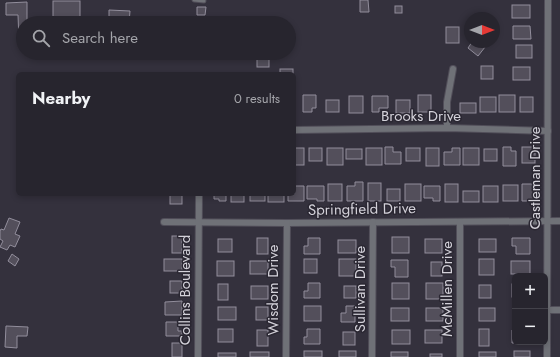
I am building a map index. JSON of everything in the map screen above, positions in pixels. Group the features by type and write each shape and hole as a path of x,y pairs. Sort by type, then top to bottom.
{"street":[{"name":"Castleman Drive","path":"547,309 548,0"},
{"path":"447,128 447,102 453,69"},
{"name":"Brooks Drive","path":"296,130 447,128 548,131"},
{"path":"199,196 199,222"},
{"name":"Springfield Drive","path":"164,222 287,223 560,221"},
{"name":"Collins Boulevard","path":"198,357 199,222"},
{"name":"Sullivan Drive","path":"372,357 373,222"},
{"name":"McMillen Drive","path":"460,222 460,357"},
{"name":"Wisdom Drive","path":"286,357 287,223"},
{"path":"548,310 560,310"},
{"name":"Castleman Drive","path":"547,345 547,357"}],"lane":[{"path":"194,0 204,1"}],"building":[{"path":"360,0 368,0 369,12 360,12"},
{"path":"53,1 80,1 80,16 53,16"},
{"path":"27,2 27,16 6,15 6,3"},
{"path":"512,5 530,5 530,18 512,18"},
{"path":"395,6 402,6 402,13 395,13"},
{"path":"197,7 206,7 205,15 197,15"},
{"path":"109,10 130,11 130,16 109,16"},
{"path":"513,26 530,26 531,39 513,39"},
{"path":"446,27 459,27 459,43 446,43"},
{"path":"516,45 532,45 532,58 516,58"},
{"path":"468,48 484,48 478,56"},
{"path":"257,60 269,60 269,67 257,67"},
{"path":"481,66 493,66 493,79 481,79"},
{"path":"513,67 530,67 530,80 513,80"},
{"path":"280,69 293,69 293,72 280,72"},
{"path":"303,95 316,95 316,108 312,108 312,112 303,112"},
{"path":"418,95 431,95 431,112 418,112"},
{"path":"499,95 515,95 515,112 499,112"},
{"path":"349,96 363,96 363,113 349,113"},
{"path":"372,96 388,96 388,108 379,108 379,112 372,112"},
{"path":"480,97 496,97 496,112 480,112"},
{"path":"520,97 533,97 533,112 520,112"},
{"path":"326,100 339,100 339,112 326,112"},
{"path":"396,100 410,100 410,113 396,113"},
{"path":"460,103 476,103 476,113 460,113"},
{"path":"385,147 393,147 393,152 401,152 401,164 385,164"},
{"path":"503,147 511,147 511,151 516,151 516,166 503,166"},
{"path":"522,147 535,147 535,163 522,163"},
{"path":"296,148 304,148 304,165 296,165"},
{"path":"309,148 322,148 322,161 309,161"},
{"path":"327,148 343,148 343,165 327,165"},
{"path":"366,148 382,148 382,165 366,165"},
{"path":"406,148 420,148 420,161 406,161"},
{"path":"426,148 439,148 439,166 426,166"},
{"path":"452,148 460,148 460,165 444,165 444,152 452,152"},
{"path":"463,148 479,148 479,165 463,165"},
{"path":"346,149 362,149 362,159 346,159"},
{"path":"484,149 497,149 497,161 484,161"},
{"path":"355,182 363,182 363,201 347,201 347,186 355,186"},
{"path":"368,183 381,183 381,201 368,201"},
{"path":"328,184 342,184 342,201 328,201"},
{"path":"405,184 421,184 421,201 405,201"},
{"path":"445,184 458,184 458,202 445,202"},
{"path":"522,184 535,184 535,188 538,188 538,194 535,194 535,201 522,201"},
{"path":"503,185 518,185 518,201 503,201"},
{"path":"296,186 304,186 304,201 288,201 288,196 296,196"},
{"path":"307,186 324,186 324,201 307,199"},
{"path":"424,186 440,186 440,201 433,201 433,198 424,198"},
{"path":"483,186 498,186 498,202 483,202"},
{"path":"387,189 400,189 400,201 387,201"},
{"path":"463,191 479,191 479,202 463,202"},
{"path":"170,196 182,196 182,204 170,204"},
{"path":"214,196 226,196 226,201 214,199"},
{"path":"231,196 244,196 244,202 231,202"},
{"path":"250,196 265,196 265,201 250,201"},
{"path":"268,196 284,196 284,202 268,202"},
{"path":"9,218 20,222 15,234 20,236 15,247 10,245 7,250 0,247 3,241 0,239 0,231 1,229 4,230"},
{"path":"172,236 182,236 182,253 172,253"},
{"path":"392,237 409,237 409,253 392,253"},
{"path":"257,238 268,238 268,254 257,254"},
{"path":"308,238 320,238 320,254 304,254 304,246 308,246"},
{"path":"512,238 530,238 530,254 516,254 516,246 512,246"},
{"path":"218,239 232,239 232,252 218,252"},
{"path":"425,239 442,239 442,253 425,253"},
{"path":"479,239 496,239 496,252 479,252"},
{"path":"338,240 356,240 356,253 338,253"},
{"path":"12,254 19,259 15,266 8,261"},
{"path":"164,259 182,259 182,271 164,271"},
{"path":"304,259 317,259 317,273 304,273"},
{"path":"339,259 356,259 356,276 339,276"},
{"path":"479,259 494,259 494,275 479,275"},
{"path":"391,260 408,260 408,277 395,277 395,267 391,267"},
{"path":"217,261 234,261 234,276 217,276"},
{"path":"250,261 268,261 268,274 250,274"},
{"path":"511,261 530,261 530,273 511,274"},
{"path":"431,262 442,262 442,276 431,276"},
{"path":"170,281 182,281 182,293 170,293"},
{"path":"308,283 320,283 320,298 304,298 304,291 308,291"},
{"path":"392,283 409,283 409,299 392,299"},
{"path":"426,283 443,283 443,299 426,299"},
{"path":"218,284 228,284 228,300 218,300"},
{"path":"479,285 491,285 491,298 479,298"},
{"path":"251,286 268,286 268,299 251,299"},
{"path":"344,286 356,286 356,298 344,298"},
{"path":"182,301 182,315 165,315 165,302"},
{"path":"304,306 321,306 321,321 304,321"},
{"path":"346,306 355,306 355,322 341,322 341,313 346,313"},
{"path":"218,307 236,307 236,320 218,320"},
{"path":"256,307 268,307 268,320 256,320"},
{"path":"391,308 409,308 409,321 391,321"},
{"path":"426,308 443,308 443,321 426,321"},
{"path":"479,308 495,308 495,321 479,321"},
{"path":"166,322 178,322 178,331 182,331 182,336 166,336"},
{"path":"6,326 28,327 27,336 17,336 17,348 5,347"},
{"path":"218,329 233,329 233,342 218,342"},
{"path":"307,329 320,329 320,344 304,344 304,337 307,337"},
{"path":"479,329 489,329 489,346 479,346"},
{"path":"257,330 268,330 268,346 257,346"},
{"path":"392,330 410,330 410,344 392,344"},
{"path":"425,330 442,330 442,343 425,343"},
{"path":"343,332 355,332 355,345 343,345"},
{"path":"172,343 182,343 182,357 172,357"},
{"path":"304,351 322,351 322,357 304,357"},
{"path":"339,351 356,351 356,357 339,357"},
{"path":"514,351 530,351 530,357 514,357"},
{"path":"250,352 269,352 269,357 250,357"},
{"path":"391,352 408,352 408,357 391,357"},
{"path":"479,352 496,352 496,357 479,357"},
{"path":"218,353 236,353 236,357 218,357"},
{"path":"430,354 442,354 442,357 430,357"}]}
